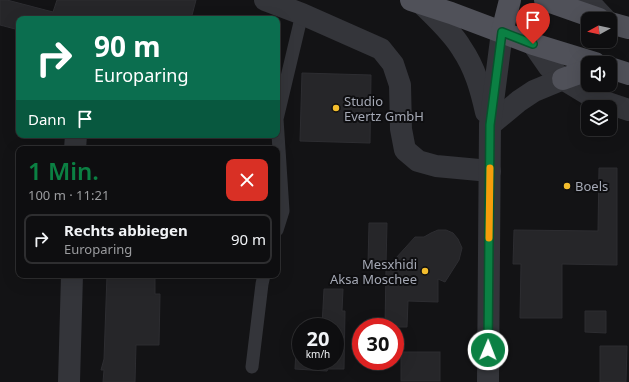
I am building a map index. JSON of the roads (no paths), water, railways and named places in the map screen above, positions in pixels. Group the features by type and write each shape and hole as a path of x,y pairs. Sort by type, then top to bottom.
{"main road":[{"path":"502,32 510,0"},
{"path":"545,0 581,13"},
{"path":"416,1 533,44 581,59"},
{"path":"617,24 629,28"},
{"path":"617,70 629,74"},
{"path":"563,79 581,73"}],"street":[{"path":"265,0 302,14 382,49 393,64 400,85 401,129 405,150 418,161 436,166 490,172"},
{"path":"587,0 598,12"},
{"path":"416,1 444,26 462,48 480,85 490,125"},
{"path":"488,382 490,125 502,32"},
{"path":"533,44 549,67 563,79 596,99 629,110"},
{"path":"490,125 519,101 534,91 563,79"},
{"path":"69,382 72,278"}],"lane":[{"path":"280,106 302,14"},
{"path":"280,164 283,211 280,220"},
{"path":"252,368 263,278"}],"place":[{"name":"Studio Evertz GmbH","path":"336,108"},
{"name":"Boels","path":"567,186"},
{"name":"Mesxhidi Aksa Moschee","path":"425,271"}]}
